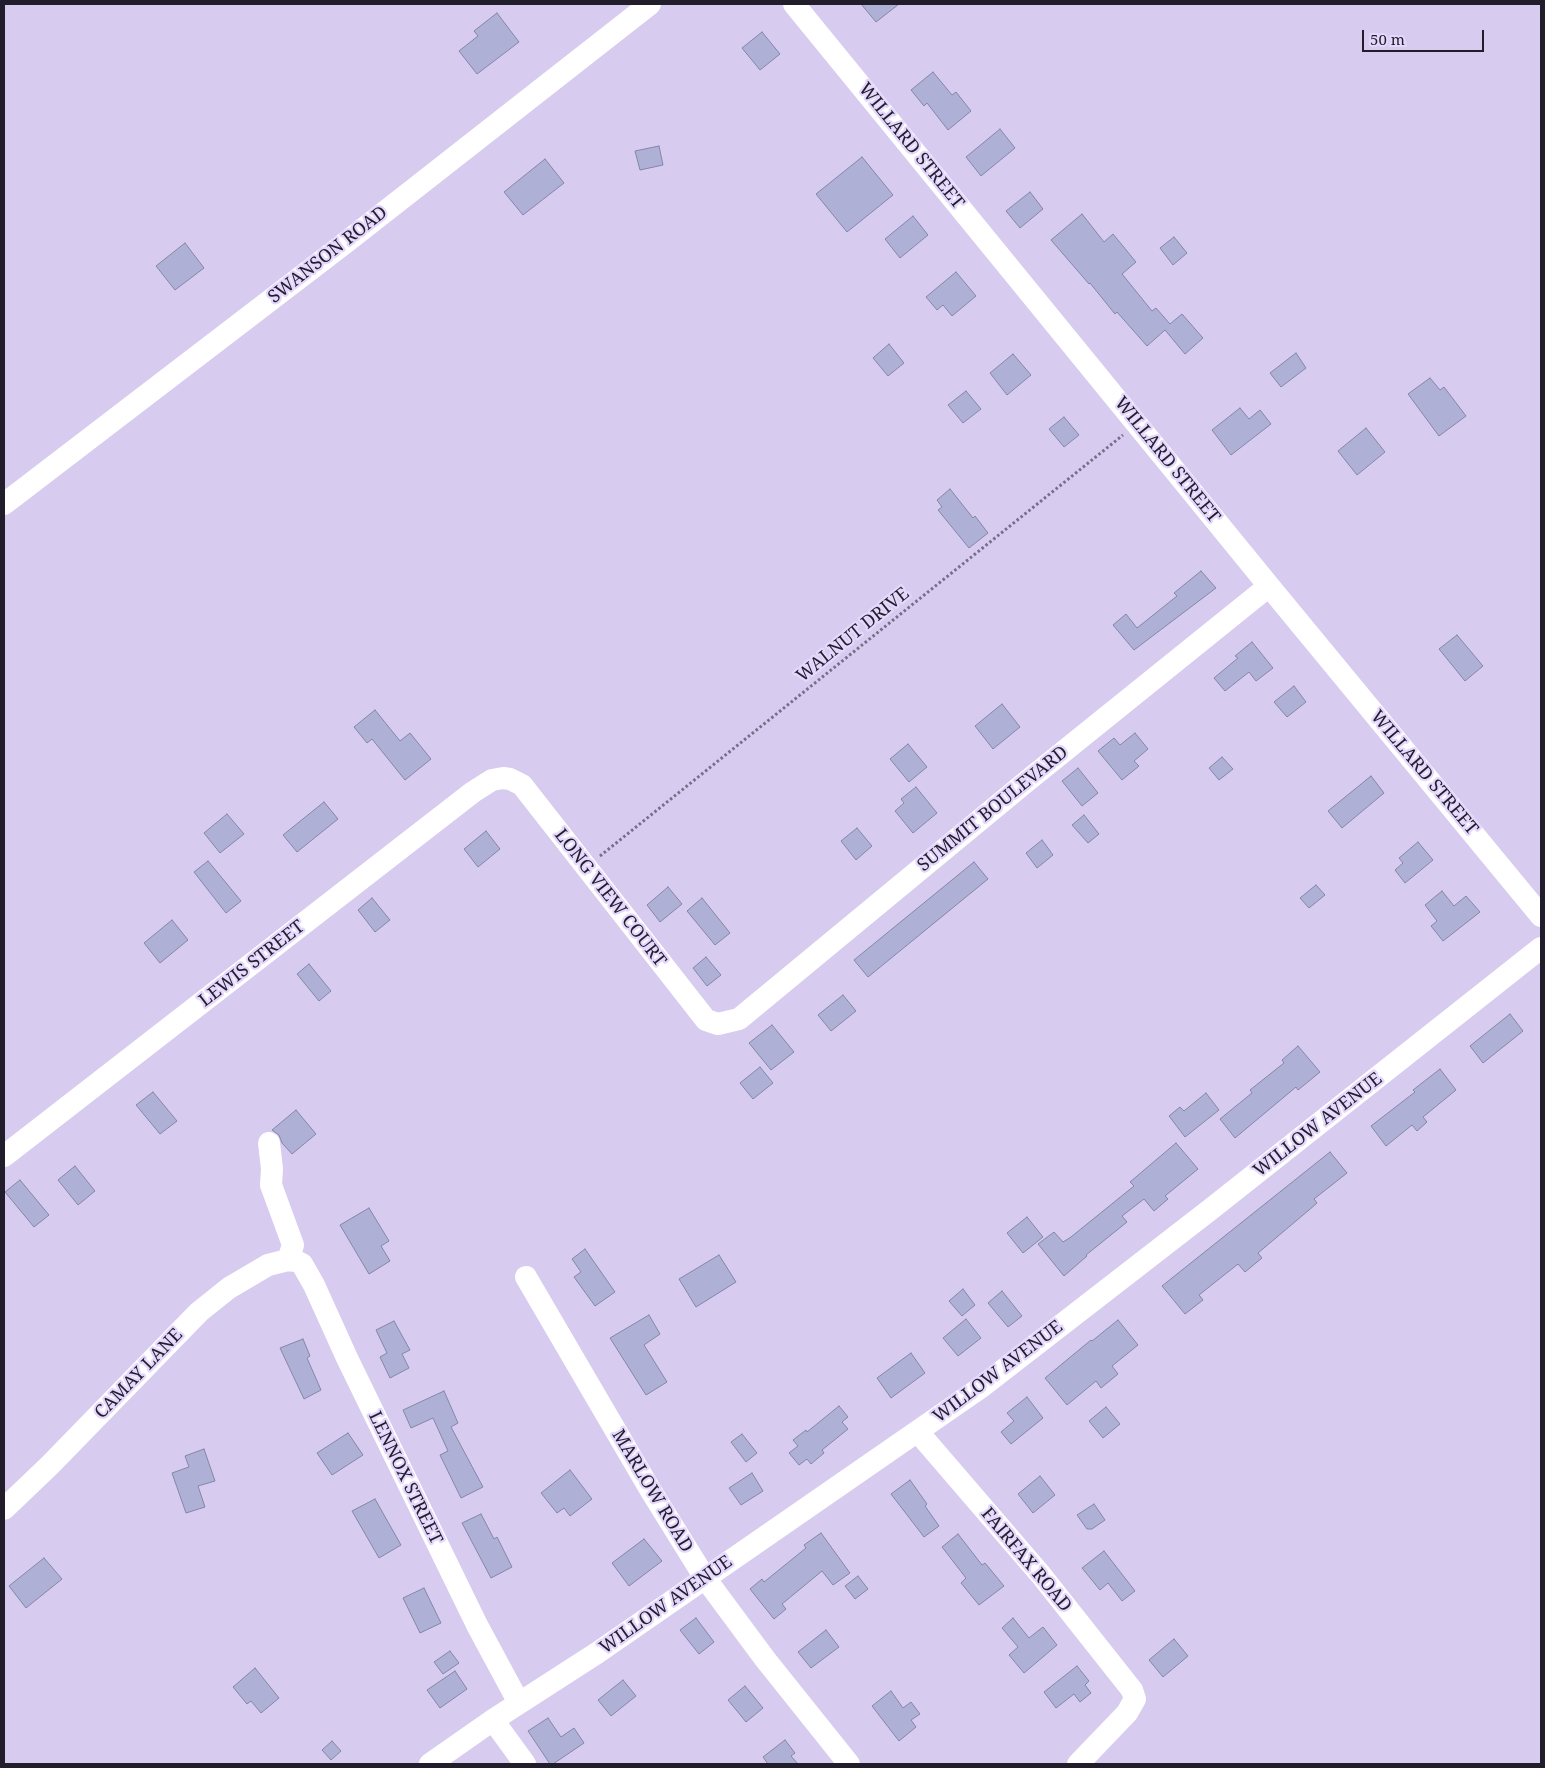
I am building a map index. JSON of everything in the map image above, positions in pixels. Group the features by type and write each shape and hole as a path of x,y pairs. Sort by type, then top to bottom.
{"street":[{"name":"SWANSON ROAD","path":"4,504 337,249 650,4"},
{"name":"WILLARD STREET","path":"794,4 1541,916"},
{"name":"SUMMIT BOULEVARD","path":"715,1024 739,1019 1027,781 1269,586"},
{"name":"LONG VIEW COURT","path":"503,778 510,778 522,785 706,1020 715,1024"},
{"name":"LEWIS STREET","path":"4,1156 473,792 492,780 503,778"},
{"name":"WILLOW AVENUE","path":"430,1764 518,1703 597,1654 980,1388 1203,1216 1541,948"},
{"path":"269,1143 272,1169 271,1185 293,1246 288,1260"},
{"name":"CAMAY LANE","path":"4,1509 50,1465 199,1312 229,1288 268,1265 288,1260"},
{"name":"LENNOX STREET","path":"288,1260 302,1264 314,1285 347,1358 477,1625 518,1703"},
{"name":"MARLOW ROAD","path":"526,1278 648,1486 705,1578 765,1659 849,1764"},
{"name":"FAIRFAX ROAD","path":"918,1432 1041,1575 1132,1690 1134,1700 1127,1713 1078,1764"},
{"path":"493,1720 525,1764"}],"path":[{"name":"WALNUT DRIVE","path":"586,868 1137,423"}],"building":[{"path":"861,4 899,4 876,22"},
{"path":"497,13 519,42 477,74 459,51 478,36 474,31"},
{"path":"762,32 780,54 760,70 742,48"},
{"path":"933,72 952,95 956,92 971,111 948,130 927,103 924,106 911,90"},
{"path":"1000,129 1015,148 981,176 966,157"},
{"path":"659,146 663,165 640,170 635,151"},
{"path":"862,157 893,195 847,232 816,194"},
{"path":"545,159 564,183 523,215 504,192"},
{"path":"1030,192 1043,209 1020,228 1006,211"},
{"path":"1082,214 1104,242 1113,234 1136,262 1122,274 1152,311 1156,308 1170,324 1182,314 1203,338 1185,354 1165,330 1147,346 1117,312 1115,314 1051,240"},
{"path":"913,216 928,235 900,258 885,239"},
{"path":"1174,237 1187,253 1173,265 1160,248"},
{"path":"185,243 204,268 175,290 156,266"},
{"path":"956,272 976,296 952,316 943,305 937,310 926,297"},
{"path":"889,344 904,363 888,376 873,358"},
{"path":"1296,353 1306,368 1281,387 1270,373"},
{"path":"1013,354 1031,375 1007,395 990,373"},
{"path":"1430,378 1440,390 1444,387 1466,416 1439,436 1408,394"},
{"path":"966,391 981,409 963,423 948,405"},
{"path":"1240,408 1249,419 1260,410 1271,424 1231,455 1212,430"},
{"path":"1064,417 1079,435 1064,447 1049,429"},
{"path":"1366,428 1385,452 1357,475 1338,451"},
{"path":"950,489 973,518 975,516 988,533 969,548 938,510 942,507 937,500"},
{"path":"1201,571 1216,588 1134,650 1113,625 1126,614 1137,628 1177,596 1174,593"},
{"path":"1457,635 1483,666 1465,681 1439,649"},
{"path":"1252,642 1273,668 1256,681 1249,672 1225,691 1214,678 1238,658 1235,656"},
{"path":"1294,686 1306,702 1287,717 1274,702"},
{"path":"1002,704 1020,727 993,749 975,726"},
{"path":"375,710 400,741 410,733 431,759 405,780 372,739 367,743 354,727"},
{"path":"1135,733 1148,749 1134,761 1139,766 1122,780 1098,751 1114,738 1120,745"},
{"path":"908,744 927,767 909,782 890,759"},
{"path":"1222,757 1233,769 1219,780 1209,768"},
{"path":"1078,768 1098,793 1082,806 1062,781"},
{"path":"1371,776 1384,793 1342,828 1328,811"},
{"path":"916,787 937,813 913,833 895,811 904,803 901,799"},
{"path":"324,802 338,819 297,852 283,835"},
{"path":"227,814 244,834 220,853 204,833"},
{"path":"1084,815 1099,834 1088,843 1072,825"},
{"path":"857,828 872,846 856,860 841,841"},
{"path":"486,831 500,849 478,867 464,849"},
{"path":"1042,840 1053,855 1037,868 1026,853"},
{"path":"1418,842 1433,860 1405,883 1395,870 1403,863 1399,858"},
{"path":"208,861 241,901 226,913 194,872"},
{"path":"974,862 988,879 868,977 854,960"},
{"path":"1316,885 1325,895 1309,908 1300,898"},
{"path":"668,887 682,904 660,922 647,905"},
{"path":"1442,891 1454,906 1466,896 1480,912 1443,941 1431,926 1437,921 1425,905"},
{"path":"372,898 390,920 375,932 358,910"},
{"path":"702,898 730,933 715,945 687,911"},
{"path":"172,920 188,940 160,963 144,943"},
{"path":"706,957 721,975 707,986 693,968"},
{"path":"309,964 331,991 319,1001 297,974"},
{"path":"843,995 856,1011 831,1031 818,1015"},
{"path":"1510,1014 1523,1031 1483,1063 1470,1046"},
{"path":"772,1025 794,1052 771,1070 749,1043"},
{"path":"1298,1046 1320,1072 1298,1090 1296,1087 1235,1138 1220,1119 1252,1093 1250,1090 1284,1063 1282,1060"},
{"path":"760,1067 773,1083 753,1099 740,1083"},
{"path":"1440,1069 1456,1090 1423,1117 1427,1122 1417,1131 1412,1125 1386,1146 1371,1126 1415,1092 1413,1090"},
{"path":"153,1092 177,1121 160,1134 136,1105"},
{"path":"1206,1093 1219,1110 1185,1137 1169,1116 1180,1107 1184,1111"},
{"path":"296,1110 316,1134 292,1154 282,1143 279,1135 272,1130"},
{"path":"1176,1143 1198,1169 1165,1196 1168,1199 1154,1211 1144,1199 1122,1216 1127,1222 1086,1255 1064,1276 1038,1244 1054,1232 1063,1242 1071,1237 1134,1186 1130,1182"},
{"path":"1330,1152 1347,1173 1314,1199 1317,1203 1258,1253 1262,1258 1245,1272 1238,1264 1199,1295 1203,1300 1185,1314 1162,1286"},
{"path":"75,1166 95,1191 78,1205 58,1180"},
{"path":"20,1180 49,1215 34,1227 5,1192"},
{"path":"369,1208 389,1241 381,1246 390,1261 369,1274 340,1225"},
{"path":"1027,1217 1043,1237 1023,1253 1007,1233"},
{"path":"585,1249 615,1292 595,1306 574,1277 581,1272 572,1259"},
{"path":"719,1255 736,1282 696,1307 679,1279"},
{"path":"963,1289 975,1305 962,1316 949,1301"},
{"path":"1002,1291 1022,1316 1008,1327 988,1303"},
{"path":"649,1315 660,1334 644,1345 667,1382 646,1395 610,1338"},
{"path":"966,1319 981,1338 958,1356 943,1338"},
{"path":"1118,1320 1138,1345 1112,1366 1118,1374 1101,1388 1096,1381 1067,1405 1045,1378"},
{"path":"394,1321 410,1350 402,1354 409,1368 390,1378 380,1357 387,1353 376,1330"},
{"path":"303,1339 310,1356 307,1358 321,1390 304,1399 280,1348"},
{"path":"911,1353 925,1373 891,1398 877,1378"},
{"path":"444,1391 458,1423 451,1427 483,1487 461,1498 440,1455 448,1451 433,1418 411,1428 403,1410"},
{"path":"1027,1397 1043,1418 1011,1444 1001,1432 1014,1421 1007,1413"},
{"path":"839,1406 848,1417 842,1422 848,1429 822,1450 824,1453 811,1464 807,1459 799,1465 789,1453 798,1446 793,1440 806,1430 807,1432"},
{"path":"1106,1407 1120,1424 1103,1438 1089,1421"},
{"path":"348,1433 363,1455 332,1475 317,1453"},
{"path":"742,1434 757,1453 746,1462 731,1442"},
{"path":"204,1449 215,1481 198,1486 205,1507 186,1513 172,1473 189,1467 185,1456"},
{"path":"570,1470 592,1499 570,1516 564,1508 557,1513 541,1493"},
{"path":"752,1473 763,1491 741,1505 729,1488"},
{"path":"1040,1476 1055,1495 1033,1513 1018,1494"},
{"path":"910,1480 927,1504 925,1506 939,1526 924,1537 891,1494"},
{"path":"375,1499 401,1545 379,1558 352,1511"},
{"path":"1094,1504 1105,1520 1092,1529 1087,1529 1077,1515"},
{"path":"481,1514 494,1539 497,1537 512,1567 491,1578 462,1523"},
{"path":"821,1533 850,1573 833,1585 822,1571 782,1604 786,1609 774,1619 750,1589 762,1579 764,1582 806,1548 804,1545"},
{"path":"958,1534 982,1565 985,1563 1004,1586 979,1605 961,1583 966,1578 942,1547"},
{"path":"644,1539 662,1561 629,1586 612,1563"},
{"path":"1104,1551 1135,1591 1122,1601 1108,1583 1100,1590 1082,1568"},
{"path":"44,1558 62,1579 26,1608 9,1586"},
{"path":"858,1576 868,1589 855,1599 845,1586"},
{"path":"424,1588 441,1623 420,1633 403,1598"},
{"path":"696,1618 714,1642 699,1654 680,1630"},
{"path":"1013,1618 1029,1638 1043,1627 1057,1645 1024,1673 1009,1655 1018,1647 1002,1628"},
{"path":"826,1630 839,1647 811,1668 798,1652"},
{"path":"1174,1639 1188,1656 1163,1677 1149,1660"},
{"path":"450,1651 459,1663 443,1674 434,1662"},
{"path":"1077,1666 1089,1681 1085,1685 1091,1693 1080,1702 1074,1694 1056,1708 1044,1692"},
{"path":"255,1668 279,1698 261,1713 251,1701 247,1704 233,1687"},
{"path":"455,1671 467,1689 440,1708 427,1690"},
{"path":"623,1680 636,1696 611,1716 598,1700"},
{"path":"745,1686 763,1708 746,1722 728,1700"},
{"path":"891,1691 903,1708 911,1702 920,1714 911,1720 916,1727 899,1741 872,1706"},
{"path":"548,1718 561,1737 574,1728 584,1743 553,1764 550,1764 528,1731"},
{"path":"785,1740 795,1753 791,1756 798,1764 768,1764 763,1757"},
{"path":"332,1741 341,1751 331,1760 322,1750"}]}
